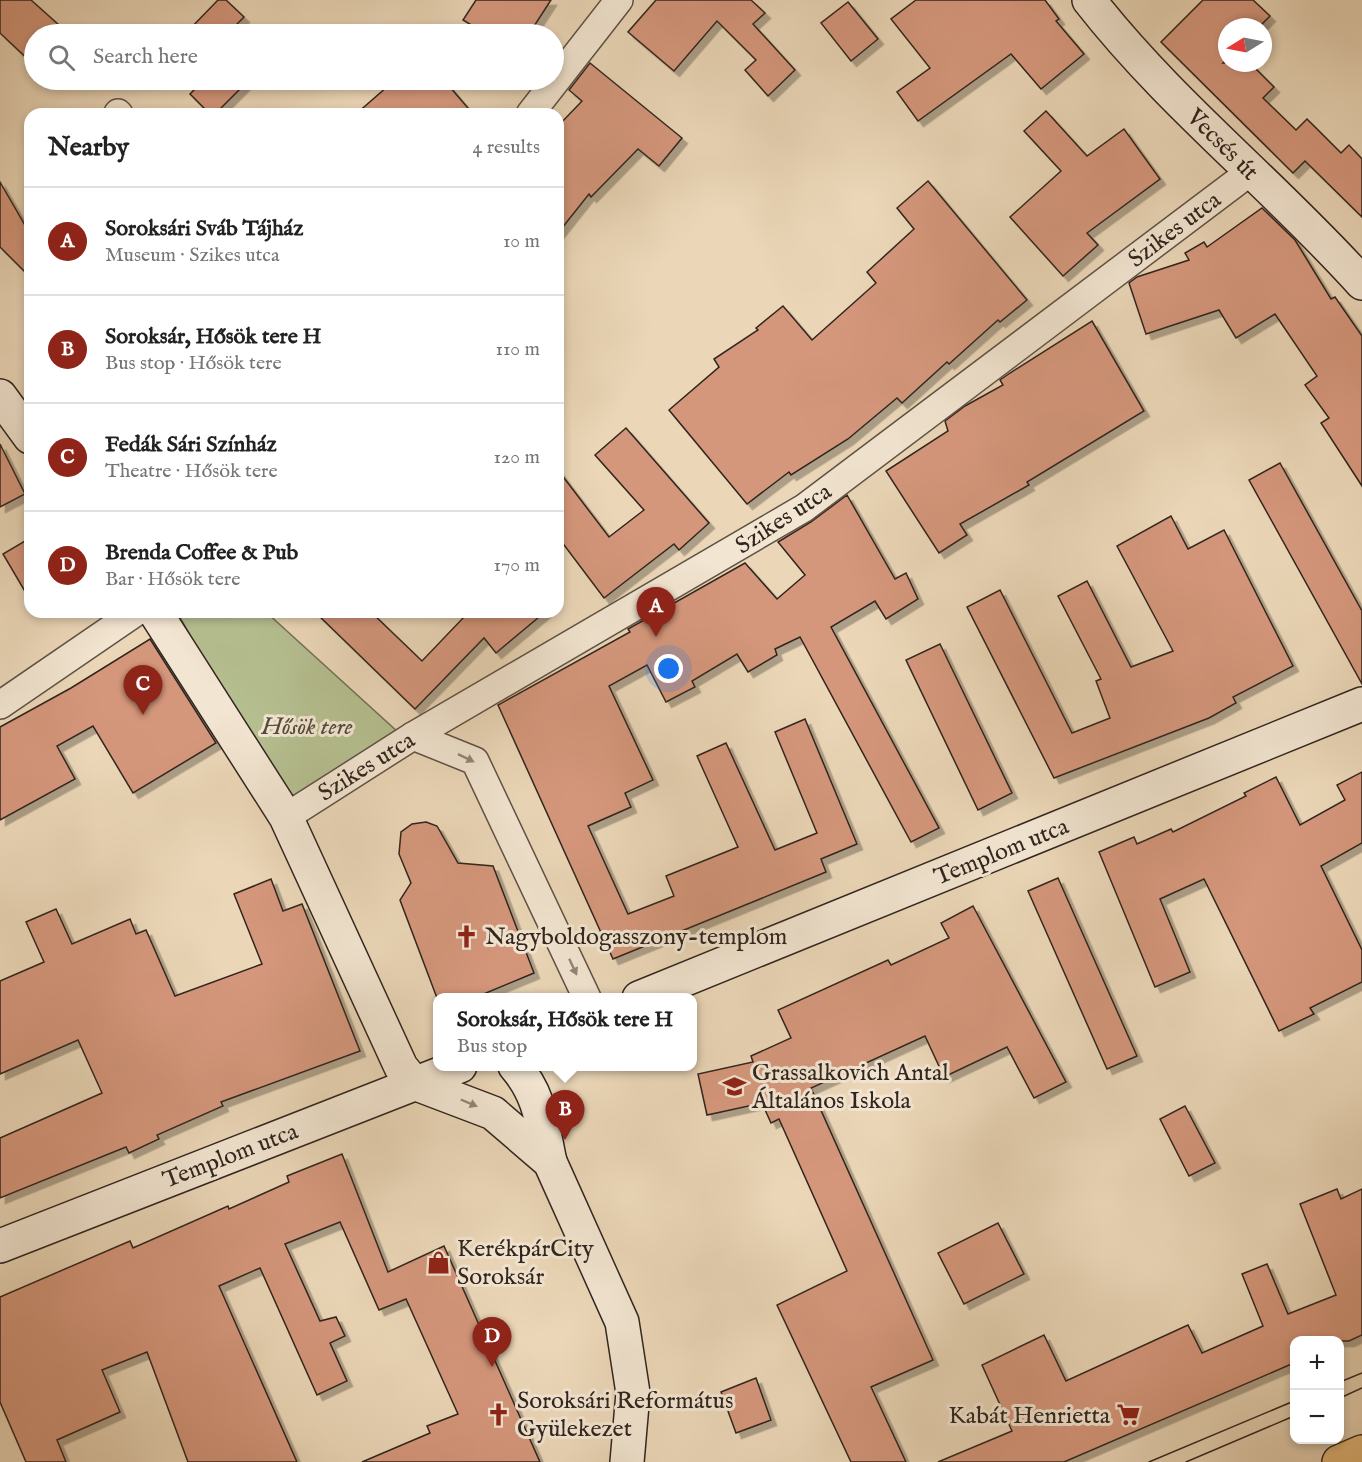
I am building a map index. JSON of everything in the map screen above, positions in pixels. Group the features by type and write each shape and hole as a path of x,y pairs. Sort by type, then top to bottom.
{"main road":[{"path":"1339,1462 1362,1452"}],"street":[{"path":"564,70 619,0"},
{"name":"Vecsés út","path":"1089,0 1125,45 1250,172 1323,239 1362,283"},
{"path":"535,108 549,90"},
{"name":"Szikes utca","path":"286,817 412,736 804,508 1250,172"},
{"path":"0,396 24,429"},
{"path":"0,705 127,618"},
{"path":"159,618 286,817 401,1067 414,1083 493,1113 550,1162"},
{"name":"Templom utca","path":"651,993 1362,704"},
{"path":"412,736 475,760 585,993"},
{"name":"Templom utca","path":"0,1246 446,1071"},
{"path":"519,1071 530,1083 537,1098 550,1162 622,1322 633,1393 627,1462"}],"green space":[{"name":"Hősök tere","path":"180,618 273,618 400,734 287,806"}],"building":[{"path":"0,0 31,0 58,24 24,24 24,56 0,33"},
{"path":"218,0 226,0 244,17 237,24 195,24"},
{"path":"476,0 551,0 535,24 470,24 463,20"},
{"path":"656,0 751,0 765,13 753,24 795,70 768,96 745,70 756,60 717,21 674,71 628,32"},
{"path":"916,0 1045,0 1059,19 1056,21 1084,54 1041,89 1011,54 918,121 897,92 930,68 891,19"},
{"path":"1203,0 1253,0 1270,16 1268,18 1218,18 1218,72 1259,72 1274,87 1263,98 1296,130 1307,119 1341,153 1349,145 1362,159 1362,217 1305,161 1293,173 1161,42"},
{"path":"848,2 878,39 851,61 821,23"},
{"path":"590,63 682,138 659,166 638,149 591,197 589,194 564,225 564,120 582,101 569,90"},
{"path":"194,90 239,90 221,108 204,108 190,94"},
{"path":"384,90 453,90 468,108 363,108"},
{"path":"1046,111 1087,156 1124,129 1160,179 1087,233 1098,245 1063,276 1010,217 1061,171 1024,131"},
{"path":"928,181 1027,300 1000,322 998,320 949,364 947,362 902,403 897,398 848,439 791,475 789,472 747,504 669,410 719,367 714,359 758,330 756,328 783,306 812,340 876,283 867,272 914,229 897,208"},
{"path":"0,182 24,224 24,271 0,247"},
{"path":"1262,208 1295,240 1331,299 1335,297 1362,336 1362,486 1321,423 1329,418 1305,385 1317,376 1275,314 1236,338 1219,310 1146,334 1129,283 1137,277 1189,260 1185,253 1204,242 1207,247"},
{"path":"1092,321 1144,411 1027,482 1029,485 960,524 967,535 939,553 886,471 948,431 945,421 965,406 1003,385 1000,380"},
{"path":"626,428 709,523 679,550 674,544 604,598 564,545 564,478 609,537 644,510 595,455"},
{"path":"0,444 24,495 0,507"},
{"path":"1280,463 1362,611 1362,684 1249,480"},
{"path":"847,495 895,579 906,573 918,599 886,619 875,601 831,627 939,828 911,842 800,637 775,649 777,655 748,672 737,654 692,681 695,687 666,702 647,665 609,686 653,780 625,793 631,807 588,826 628,914 674,896 666,876 738,847 697,756 726,743 775,850 817,833 775,732 805,719 857,844 821,859 826,872 613,959 498,705 630,632 628,629 745,563 777,599 805,575 778,542 811,522"},
{"path":"1171,516 1188,549 1224,530 1293,666 1233,697 1236,703 1209,718 1054,778 967,607 1000,590 1072,733 1110,718 1096,681 1101,679 1058,596 1087,581 1131,667 1173,651 1117,546"},
{"path":"24,542 24,590 3,554"},
{"path":"321,618 377,618 422,661 463,618 538,618 496,653 484,638 415,709"},
{"path":"150,639 216,743 133,793 93,726 57,746 75,779 0,820 0,727 71,688"},
{"path":"940,644 1012,793 978,810 906,660"},
{"path":"1362,772 1362,843 1321,866 1362,950 1362,982 1310,1008 1314,1014 1279,1031 1204,879 1160,899 1190,972 1155,987 1099,852 1134,837 1137,844 1171,829 1173,832 1246,796 1244,793 1276,777 1300,825 1345,800 1337,785"},
{"name":"Nagyboldogasszony-templom","path":"426,822 437,826 458,863 493,866 534,973 486,993 435,993 400,900 411,883 399,854 401,832 412,824"},
{"path":"1058,878 1137,1056 1107,1069 1028,891"},
{"path":"271,879 283,911 302,904 360,1051 221,1102 223,1106 157,1135 159,1139 129,1153 126,1147 0,1198 0,1138 102,1093 78,1040 0,1074 0,981 44,962 26,922 56,909 72,944 130,919 136,934 146,930 175,996 262,964 234,894"},
{"path":"973,906 1066,1082 1034,1098 1007,1047 944,1077 925,1036 811,1088 933,1360 871,1387 906,1462 851,1462 777,1305 847,1271 779,1119 771,1123 762,1103 707,1115 698,1074 753,1062 751,1056 791,1038 778,1010 888,960 891,965 949,938 941,923"},
{"path":"1185,1106 1215,1163 1189,1176 1160,1119"},
{"path":"342,1154 388,1272 444,1246 540,1462 362,1462 430,1433 427,1426 458,1414 406,1299 379,1310 340,1222 285,1244 320,1321 336,1317 345,1336 330,1343 347,1381 317,1395 260,1268 219,1286 297,1462 188,1462 147,1352 102,1370 120,1412 57,1440 66,1462 26,1462 0,1402 0,1297 130,1241 133,1248 228,1206 229,1209 289,1182 287,1176"},
{"path":"1337,1189 1341,1199 1362,1189 1362,1335 1349,1341 1344,1341 1344,1336 1290,1336 1290,1365 1064,1462 938,1462 1012,1431 982,1365 1044,1335 1066,1381 1188,1325 1202,1353 1263,1326 1242,1274 1267,1264 1288,1314 1336,1295 1300,1204"},
{"path":"998,1223 1024,1274 964,1304 938,1253"},
{"path":"756,1378 771,1420 736,1433 721,1392"}],"tram line":[{"path":"1344,1380 1362,1373"},
{"path":"1344,1396 1362,1388"},
{"path":"1149,1462 1290,1403"},
{"path":"1186,1462 1290,1418"}],"place":[{"name":"Soroksári Sváb Tájház","path":"656,637"},
{"name":"Fedák Sári Színház","path":"143,715"},
{"name":"Nagyboldogasszony-templom","path":"467,936"},
{"name":"Grassalkovich Antal Általános Iskola","path":"734,1086"},
{"name":"Soroksár, Hősök tere H","path":"565,1140"},
{"name":"KerékpárCity Soroksár","path":"439,1262"},
{"name":"Brenda Coffee & Pub","path":"492,1367"},
{"name":"Soroksári Református Gyülekezet","path":"499,1414"},
{"name":"Kabát Henrietta","path":"1128,1415"}]}
